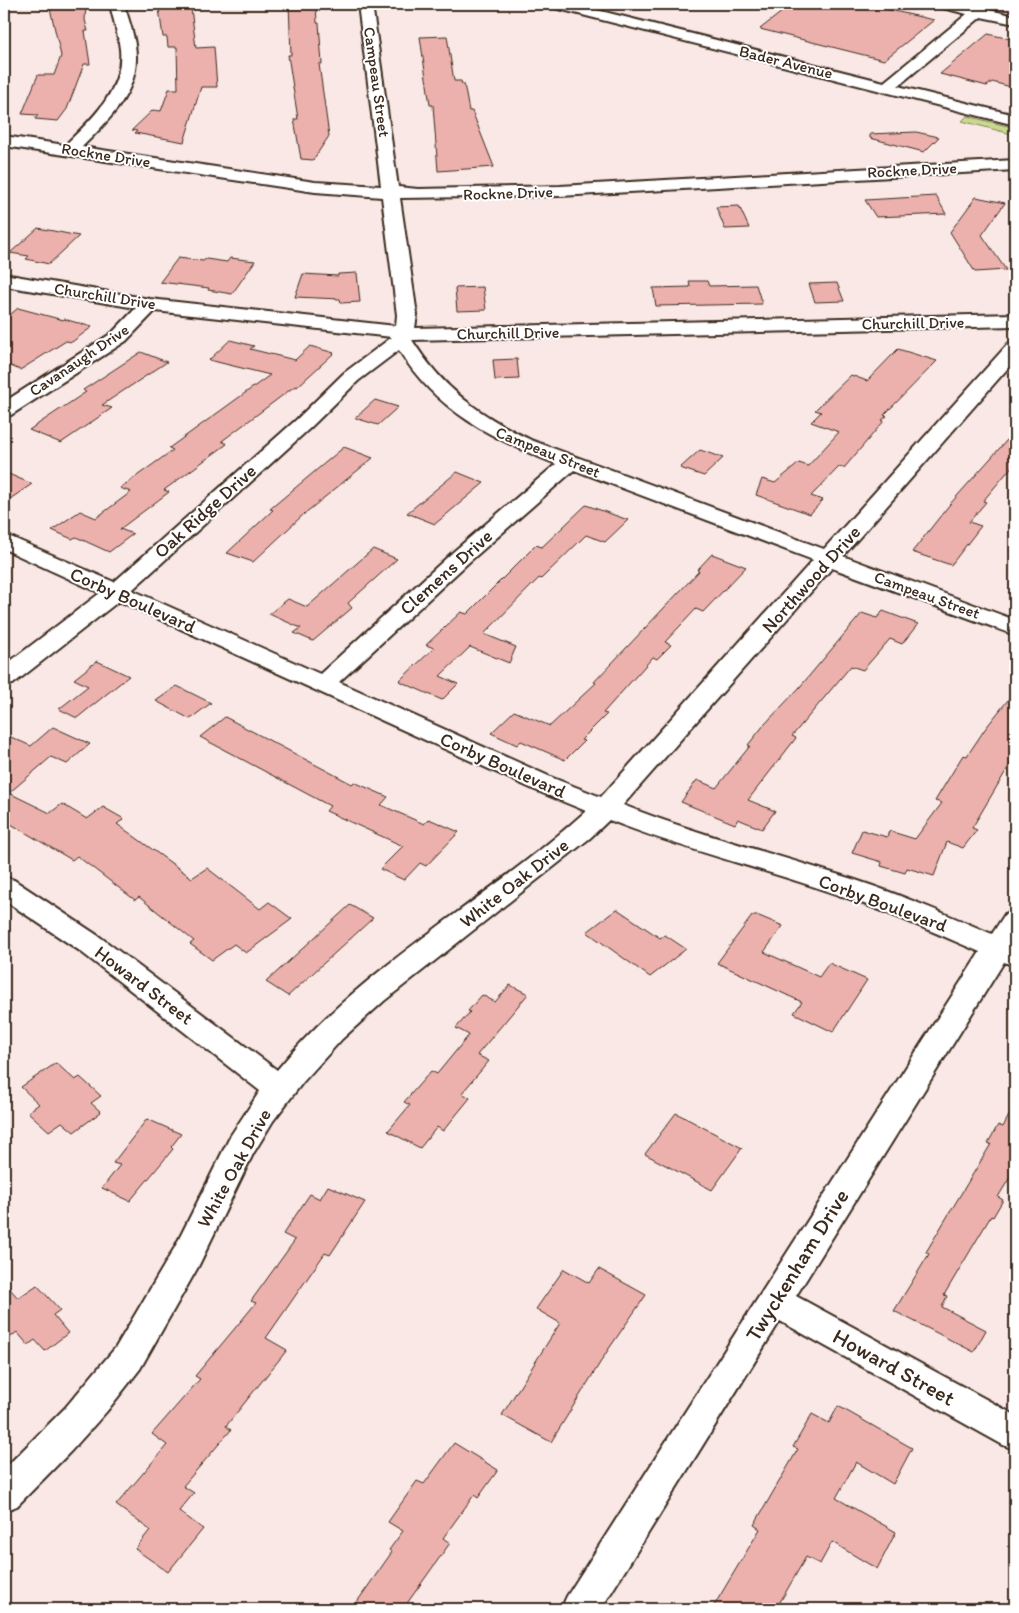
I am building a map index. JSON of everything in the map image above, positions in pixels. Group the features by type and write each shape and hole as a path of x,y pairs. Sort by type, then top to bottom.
{"street":[{"path":"70,150 106,112 124,81 128,65 127,39 117,4"},
{"name":"Campeau Street","path":"366,4 407,315 403,336 429,378 444,396 494,430 516,441 1015,628"},
{"name":"Bader Avenue","path":"556,4 1015,120"},
{"path":"944,4 983,8 1015,20"},
{"path":"610,18 625,8"},
{"path":"886,88 983,8"},
{"name":"Rockne Drive","path":"4,141 315,187 392,193 550,192 1015,165"},
{"name":"Churchill Drive","path":"4,280 150,304 403,336 1015,320"},
{"name":"Cavanaugh Drive","path":"4,411 112,342 132,325 150,304"},
{"name":"Oak Ridge Drive","path":"4,678 116,592 303,424 351,377 403,336"},
{"name":"Northwood Drive","path":"605,809 1015,348"},
{"name":"Clemens Drive","path":"322,684 462,557 571,462"},
{"name":"Corby Boulevard","path":"4,541 544,784 605,809 660,830 828,881 890,902 1007,951"},
{"name":"White Oak Drive","path":"4,1494 75,1421 111,1379 140,1339 170,1286 246,1138 280,1089 324,1037 366,998 581,831 605,809"},
{"name":"Howard Street","path":"4,888 90,944 280,1089"},
{"name":"Twyckenham Drive","path":"580,1609 774,1301 1007,951 1015,921"},
{"name":"Howard Street","path":"774,1301 1015,1433"}],"green space":[{"path":"967,116 1015,128 1015,135 962,121"}],"building":[{"path":"49,4 86,4 85,20 88,31 85,31 90,64 84,64 67,109 58,121 35,119 38,115 22,114 38,75 54,75 61,56"},
{"path":"289,4 316,4 317,23 319,23 322,64 319,64 329,136 313,160 301,159 294,119 298,119 288,55 291,55"},
{"path":"792,4 814,9 822,4 863,4 934,20 884,60 760,29"},
{"path":"191,8 196,48 214,47 217,87 201,87 184,142 135,133 137,131 132,130 153,110 161,111 169,89 178,89 177,47 168,47 167,37 163,37 159,9"},
{"path":"988,34 1015,40 1015,88 992,82 987,86 940,74"},
{"path":"447,36 454,81 461,81 464,84 469,111 472,111 494,167 438,171 433,105 430,105 420,37"},
{"path":"916,132 939,137 924,152 870,138 870,134"},
{"path":"936,196 946,214 876,217 865,200"},
{"path":"976,197 1005,203 982,235 1006,270 975,272 950,232"},
{"path":"739,206 749,228 725,229 716,207"},
{"path":"38,228 79,236 49,264 26,259 29,256 10,253"},
{"path":"178,258 227,262 230,258 255,261 232,294 208,290 209,288 160,282"},
{"path":"357,273 360,302 341,303 340,299 295,297 303,274 338,276 338,274"},
{"path":"689,281 707,281 709,286 756,285 762,304 656,306 653,288 690,287"},
{"path":"837,283 844,301 815,302 809,284"},
{"path":"483,287 486,310 457,311 455,288"},
{"path":"18,308 92,327 72,342 66,341 20,370 4,363 4,320"},
{"path":"230,340 254,346 250,349 295,360 310,346 334,353 297,387 295,386 222,441 227,444 164,490 169,492 120,529 133,534 109,552 76,537 72,539 52,530 80,511 96,518 131,492 120,488 173,450 169,448 270,375 209,360"},
{"path":"898,349 937,361 884,415 887,416 882,420 884,421 844,468 839,467 811,496 823,500 810,514 756,495 762,479 775,483 799,463 808,466 839,432 811,422 821,412 815,410 851,375 867,381"},
{"path":"141,352 167,362 102,405 112,408 61,443 29,430 86,392 83,390"},
{"path":"517,359 519,379 495,380 493,360"},
{"path":"375,400 398,407 378,425 355,418"},
{"path":"1015,431 1015,463 983,501 986,502 969,522 981,526 951,565 912,552 950,504"},
{"path":"344,447 373,458 304,514 253,562 227,553 273,510 270,509"},
{"path":"700,450 723,458 704,476 680,468"},
{"path":"4,472 32,484 4,503"},
{"path":"457,472 484,483 435,524 407,513"},
{"path":"586,505 628,520 605,542 586,535 541,579 539,578 484,634 516,647 509,663 470,647 440,676 458,684 442,700 399,681 434,648 426,645 461,612 467,614 536,545 542,547"},
{"path":"373,549 397,559 348,603 352,608 313,641 294,633 301,628 269,614 288,599 307,607"},
{"path":"712,554 746,567 703,612 696,609 665,642 671,645 657,659 653,657 603,713 607,714 581,740 584,741 565,760 521,741 517,745 491,733 514,711 550,726 596,683 594,682 699,571 697,570"},
{"path":"883,611 918,624 902,644 890,639 863,670 851,666 792,736 796,738 748,800 775,811 762,829 738,819 735,824 681,802 697,780 716,788 750,746 748,745 764,725 799,688 862,613 877,618"},
{"path":"97,661 129,676 77,718 59,709 88,686 74,679"},
{"path":"177,686 211,703 190,719 156,701"},
{"path":"1015,691 1015,756 972,828 977,830 963,848 947,842 934,876 907,868 905,873 881,866 882,862 852,853 862,830 887,837 889,831 915,839 942,803 935,801 963,755 967,756 985,729"},
{"path":"225,717 352,784 354,782 388,797 381,805 424,824 429,819 459,832 426,866 420,863 404,880 380,869 403,846 326,811 330,806 200,737"},
{"path":"53,727 90,744 67,764 51,757 9,793 50,813 62,804 87,819 103,807 124,819 117,824 192,878 207,868 260,909 269,902 292,919 246,953 234,944 212,960 190,944 194,941 139,897 135,900 77,856 72,860 4,820 4,734 31,746"},
{"path":"350,905 373,918 288,996 266,982"},
{"path":"617,909 660,938 665,935 686,949 650,977 587,932"},
{"path":"752,916 759,916 783,926 764,952 819,977 829,963 867,980 833,1032 794,1013 802,1002 717,963"},
{"path":"510,985 528,994 477,1055 489,1061 462,1093 470,1098 443,1131 437,1127 420,1148 388,1131 410,1105 404,1102 431,1071 437,1074 469,1035 456,1028 470,1012 468,1011 482,995 495,1002"},
{"path":"56,1063 75,1080 80,1077 101,1096 91,1103 101,1112 74,1132 62,1122 49,1131 28,1112 39,1104 21,1087"},
{"path":"1015,1104 1015,1169 998,1197 1003,1200 993,1217 991,1216 944,1295 947,1296 942,1307 986,1330 974,1352 894,1311 929,1254 926,1252 991,1144 988,1143 998,1125 1003,1127"},
{"path":"676,1113 742,1148 712,1190 645,1154"},
{"path":"147,1119 181,1134 171,1147 173,1149 130,1201 102,1188 120,1165 113,1163"},
{"path":"328,1186 365,1202 330,1255 325,1253 266,1338 287,1350 226,1426 231,1430 183,1486 194,1493 179,1511 203,1529 168,1572 135,1549 150,1530 116,1505 167,1445 152,1434 200,1379 195,1376 256,1303 251,1301 295,1240 283,1234 310,1194 320,1199"},
{"path":"564,1269 589,1283 599,1269 646,1295 608,1350 551,1442 502,1415 560,1323 536,1309"},
{"path":"4,1282 18,1298 37,1285 60,1310 53,1315 68,1333 45,1351 35,1340 28,1345 17,1332 4,1342"},
{"path":"838,1406 912,1448 893,1484 856,1462 836,1498 896,1532 877,1569 832,1542 820,1564 806,1557 776,1609 712,1609 760,1529 754,1525 798,1449 793,1447 812,1414 829,1423"},
{"path":"454,1443 498,1470 478,1498 474,1495 443,1538 450,1543 403,1609 352,1609 392,1552 389,1550 403,1531 388,1522 417,1481 424,1484"}]}
